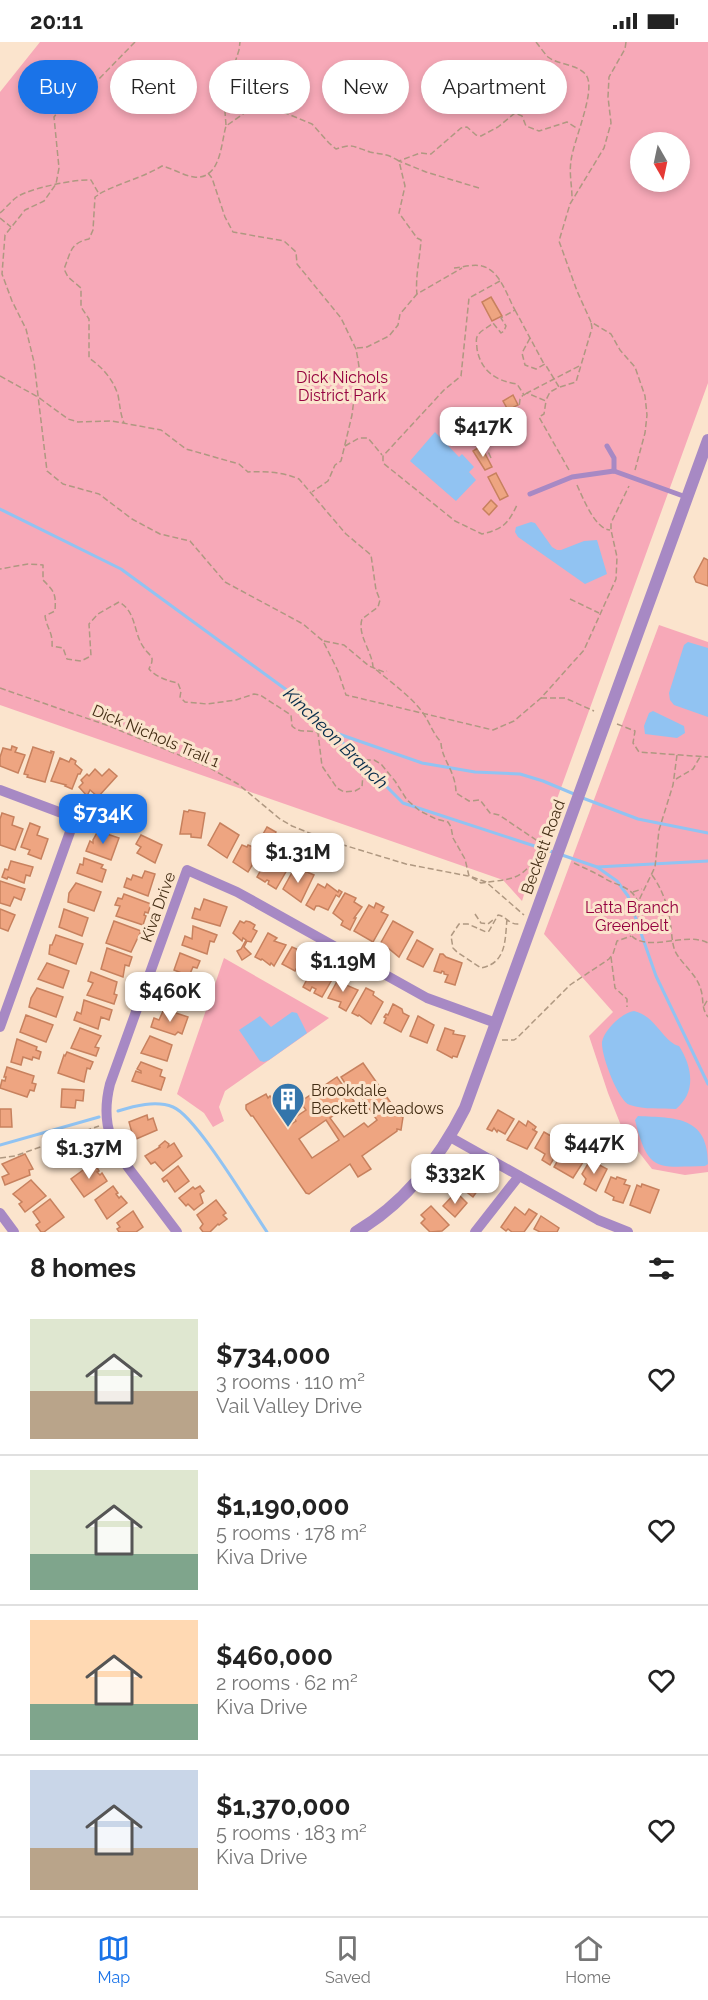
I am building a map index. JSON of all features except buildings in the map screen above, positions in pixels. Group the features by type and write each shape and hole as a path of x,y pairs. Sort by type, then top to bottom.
{"street":[{"name":"Beckett Road","path":"356,1232 370,1224 404,1196 425,1172 450,1137 465,1108 708,440"},
{"path":"0,790 75,818 0,1027"},
{"name":"Kiva Drive","path":"177,1232 120,1158 113,1144 105,1109 110,1084 187,870 237,892 427,998 496,1023"},
{"path":"450,1137 598,1220 628,1232"},
{"path":"475,1232 519,1176"},
{"path":"0,1213 14,1232"}],"lane":[{"path":"607,446 614,458 614,471"},
{"path":"530,495 572,477 614,471 688,497"}],"path":[{"path":"135,42 97,81 61,108 54,117 59,168 56,184 44,201 25,210 5,235 2,274 26,330 34,362 47,471 63,484 99,494 132,519 160,534 190,541 225,582 303,624 323,641 338,670 346,695 493,730 514,721 541,698 584,650 616,579 617,557 610,530 614,516 630,485"},
{"path":"125,424 120,414 114,383 101,366 89,358 89,319 81,307 81,288 68,277 64,269 72,247 79,241 89,239 93,230 95,197 99,194 114,186 121,186 147,175 162,166 194,177 208,173 217,165 226,126 225,112 230,95 232,72 240,42"},
{"path":"536,42 549,57 580,70 587,76 588,101 570,163 572,200"},
{"path":"610,530 605,530 599,525 539,417 544,414 550,392 576,382 592,328 559,241 572,200 604,148 610,123 609,77 625,49 626,42"},
{"path":"226,126 256,105 266,105 312,123 336,149 347,145 387,154 426,172 479,188"},
{"path":"399,161 420,153 431,154 461,128 467,127 476,135 481,136 498,127 515,113 522,116 526,126 539,131 567,122 578,129"},
{"path":"399,161 405,186 399,213 417,238 421,240 417,294"},
{"path":"208,173 233,232 284,241 296,252 297,264 341,318 356,349 361,380 355,391 341,461 335,465 328,481 311,493"},
{"path":"0,213 19,195 80,179 91,180 99,194"},
{"path":"0,218 11,227"},
{"path":"454,268 481,265 493,270 559,387"},
{"path":"356,349 367,347 389,336 398,325 400,314 417,294 463,267"},
{"path":"383,456 444,390 461,376 469,298 500,281"},
{"path":"515,310 501,318 506,326 501,333 493,323 478,334 476,340 478,355 492,376 517,384 525,394 546,401"},
{"path":"591,322 611,334 620,350 635,367 645,396 645,433 634,473"},
{"path":"530,338 522,353 525,365 536,369 545,364"},
{"path":"491,458 478,429 519,408 520,399 525,394 581,365"},
{"path":"0,376 38,397 68,419 78,422 112,422 160,430 186,449 239,464 248,472 263,471 290,475 299,479 346,534 371,555 376,590 380,600 378,607 362,619 360,626 373,660 373,668"},
{"path":"345,447 359,438 368,438 383,456 383,463 455,521 482,534 499,530 510,519 517,505"},
{"path":"0,569 27,564 43,565 43,580 53,590 55,601 55,611 45,616 53,635 52,646 63,648 67,659 81,661 92,656 89,624 98,614 119,602 127,606 132,613 138,637 152,660 149,669 152,673 178,683 181,691 180,697 185,702 207,704 236,700 254,694 268,698 291,714 292,726 297,731 311,730 318,733 322,766 338,788 344,792 355,791 362,787 364,760 374,760 381,764 407,800 425,814 448,822 453,838 465,859 469,876"},
{"path":"570,599 600,613"},
{"path":"323,641 344,645 411,700 441,742 441,748 456,781 456,793 469,801 480,800 490,813 499,815 545,846 524,873 515,878 486,882"},
{"path":"373,668 387,671"},
{"name":"Dick Nichols Trail 1","path":"0,688 109,726 208,767 238,784 280,819 327,840 406,864 469,876 486,882 524,915"},
{"path":"541,698 566,698 594,711"},
{"path":"616,724 635,731 633,743 639,752 708,757"},
{"path":"677,755 674,782 659,830 655,867 638,902 630,934 639,941 699,939 708,944"},
{"path":"674,782 681,775 693,769 700,756"},
{"path":"574,863 595,872 606,880 623,885 632,892 638,902"},
{"path":"651,874 660,885 666,902 672,941 680,960 691,971 702,992 703,1008 708,1017"},
{"path":"632,892 644,888"},
{"path":"475,914 481,923 488,924 498,915 513,924 519,924"},
{"path":"494,920 489,931 463,923 455,928 451,936 451,944 457,952 481,968 490,965 501,954 507,935 507,920"},
{"path":"627,1007 627,999 615,988 611,957 617,941 632,936"},
{"path":"502,1040 517,1038 570,985 611,957"},
{"path":"703,1008 708,999"},
{"path":"0,1158 15,1156 107,1124"}],"green space":[{"name":"Dick Nichols District Park","path":"40,42 708,42 708,383 522,901 503,880 0,705 0,92 18,70 18,114 98,114 98,60 26,60"},
{"name":"Latta Branch Greenbelt","path":"659,625 708,642 708,1172 685,1175 652,1169 624,1133 589,1036 613,1012 544,934"},
{"path":"224,958 329,1018 225,1091 219,1107 224,1121 213,1127 204,1113 177,1094"}],"water":[{"path":"435,432 459,457 462,454 474,467 469,472 476,480 456,501 410,461"},
{"path":"531,522 535,523 552,547 557,550 584,541 597,540 607,574 585,584 518,537 515,532 516,527"},
{"path":"688,642 708,648 708,717 674,705 670,700 669,693 684,645"},
{"path":"653,711 684,726 685,733 677,738 645,734 644,726 649,713"},
{"path":"634,1011 648,1018 668,1040 679,1046 687,1062 690,1087 683,1102 676,1109 630,1105 620,1095 611,1077 602,1048 603,1037 620,1018"},
{"path":"292,1012 297,1013 307,1033 269,1060 260,1061 239,1030 260,1016 271,1027"},
{"path":"638,1116 677,1119 696,1128 707,1148 708,1164 676,1167 657,1163 645,1150 635,1120"}],"waterway":[{"name":"Kincheon Branch","path":"0,509 121,569 299,699 403,803 556,853"},
{"path":"333,732 422,763 475,772 520,774 574,794"},
{"path":"580,797 638,819 708,833"},
{"name":"Kincheon Branch","path":"562,855 597,867 708,861"},
{"path":"597,867 617,881 628,896 656,976 708,1084"},
{"path":"118,1111 159,1104 173,1107 183,1114 208,1144 267,1232"},
{"path":"0,1145 99,1117"}],"place":[{"name":"Brookdale Beckett Meadows","path":"288,1128"}]}
